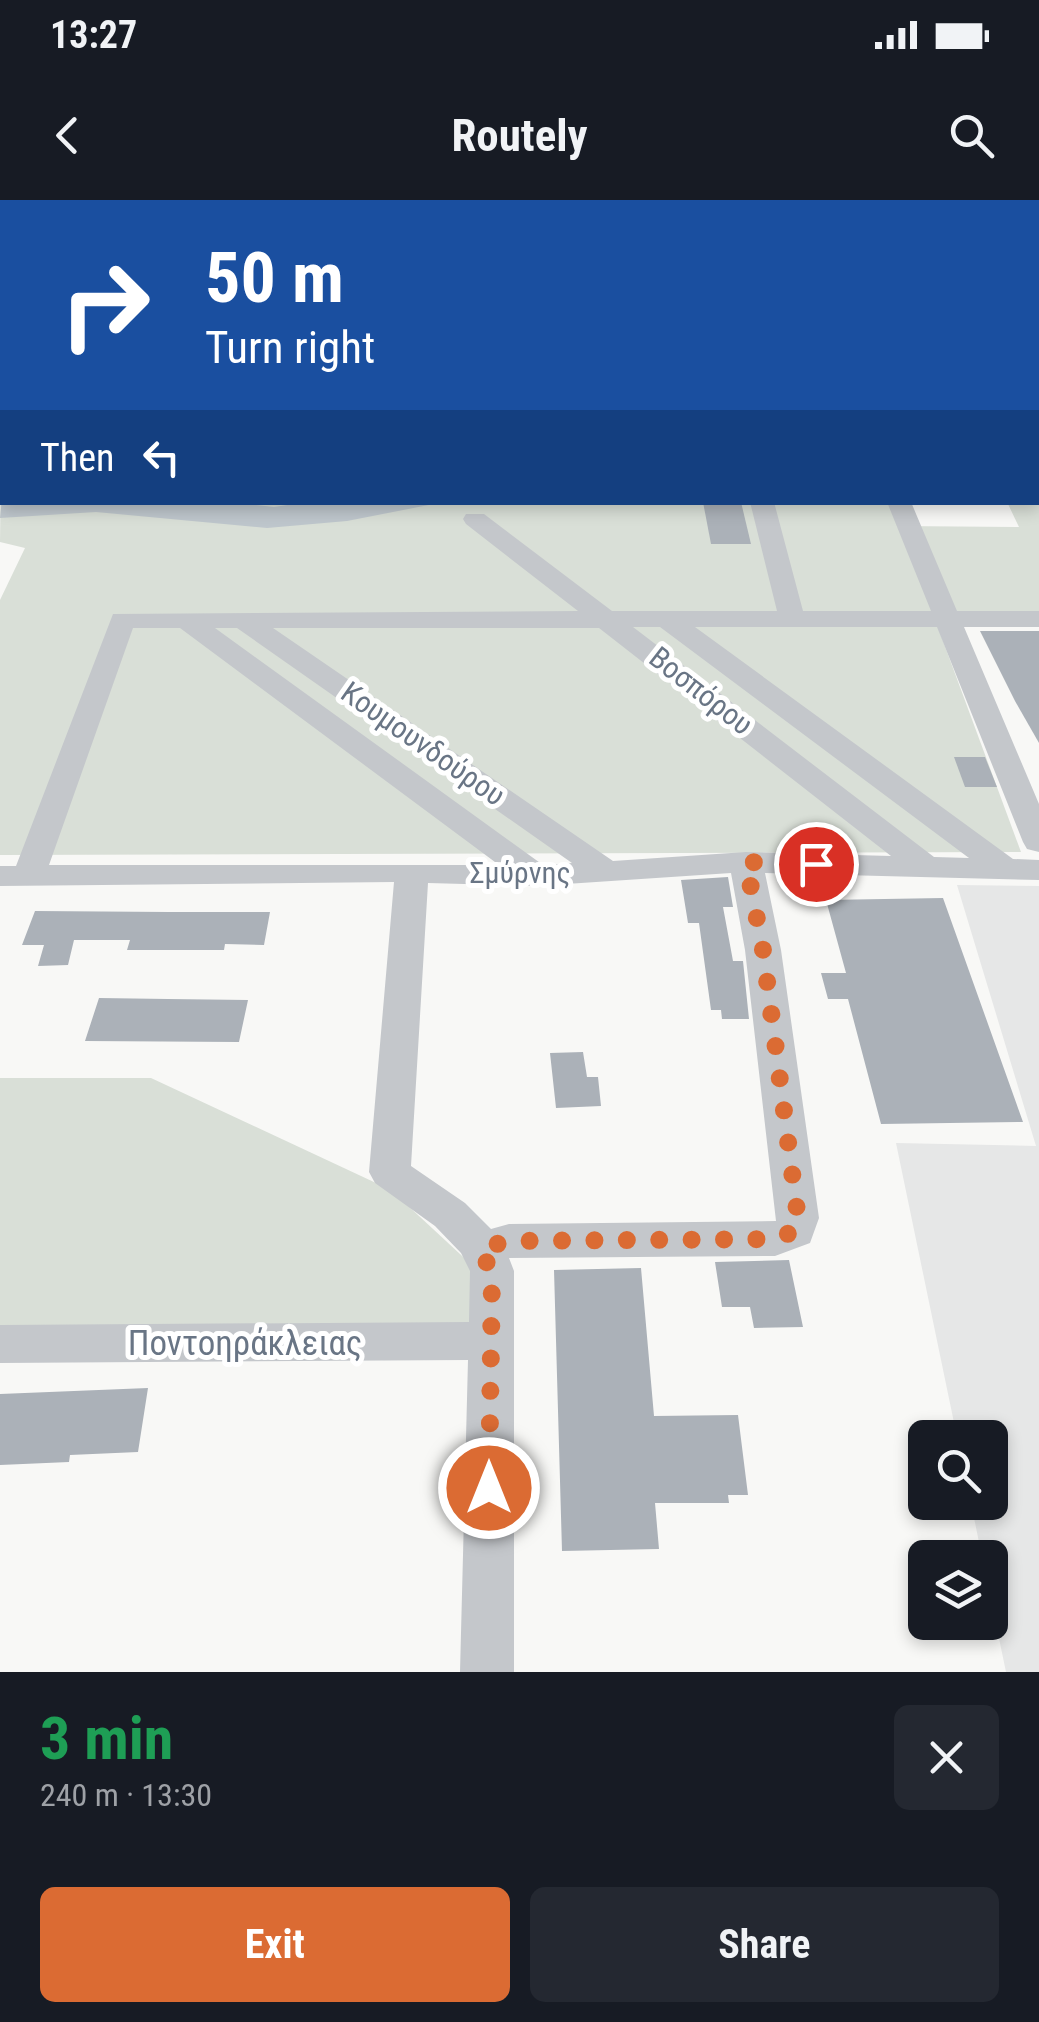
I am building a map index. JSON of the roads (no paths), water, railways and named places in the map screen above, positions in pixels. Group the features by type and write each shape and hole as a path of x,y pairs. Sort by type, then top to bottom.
{"street":[{"path":"74,200 87,200"},
{"path":"763,505 792,619"},
{"path":"900,505 1039,842"},
{"name":"Βοσπόρου","path":"474,519 609,619 924,866"},
{"name":"Κουμουνδούρου","path":"242,618 604,870"},
{"name":"Κουμουνδούρου","path":"186,619 536,876"},
{"path":"15,876 122,620 1039,619"},
{"name":"Βοσπόρου","path":"668,620 1004,869"},
{"path":"481,1248 509,1241 775,1239 795,1231 798,1218 763,950 746,862"},
{"name":"Σμύρνης","path":"15,876 412,872 536,876 746,862 1039,870"},
{"path":"412,872 390,1172 442,1211 481,1248 492,1271 487,1672"},
{"name":"Ποντοηράκλειας","path":"0,1344 491,1341"}]}
